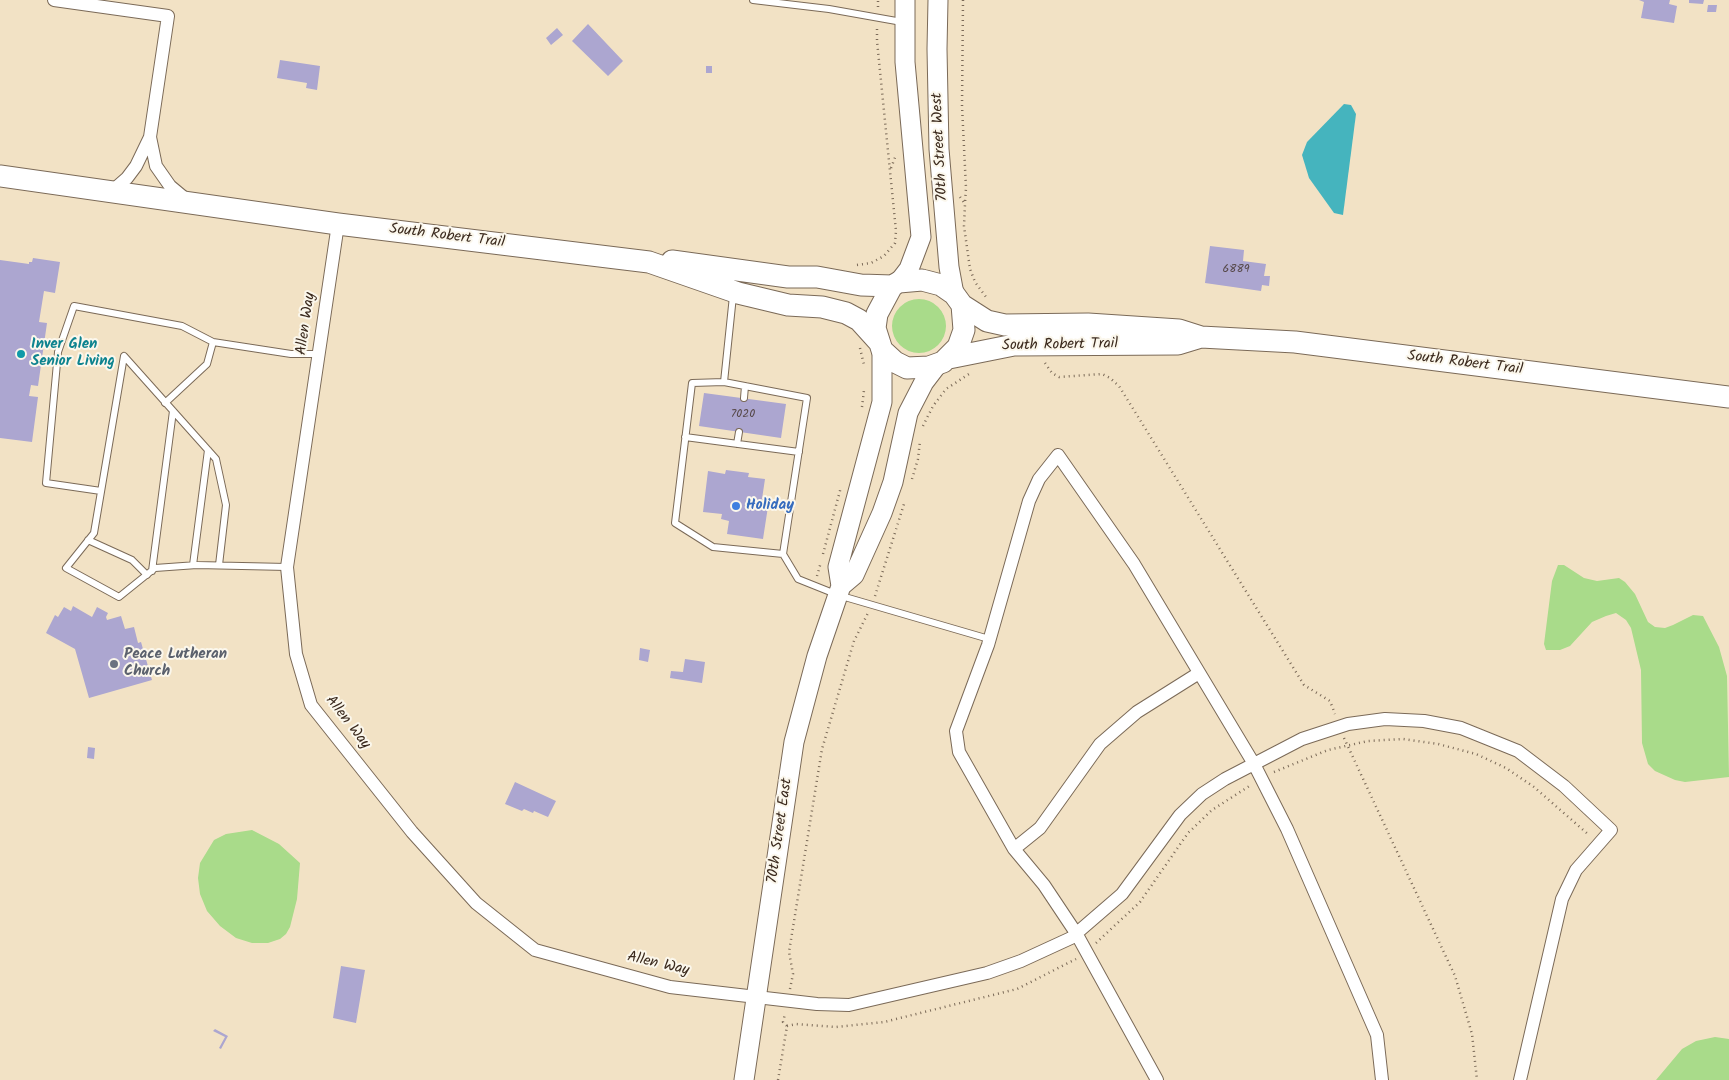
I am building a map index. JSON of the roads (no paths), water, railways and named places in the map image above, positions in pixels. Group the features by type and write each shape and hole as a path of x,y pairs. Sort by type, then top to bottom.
{"main road":[{"name":"70th Street West","path":"896,284 909,269 921,237 903,22 905,0"},
{"name":"70th Street West","path":"938,0 939,149 949,267 958,300"},
{"name":"South Robert Trail","path":"0,176 338,224 649,262 736,281 788,305 822,307 846,312 859,320 873,345"},
{"path":"736,281 817,277 861,285 931,282 941,285 958,300 964,330 961,341 943,361 907,368 895,362 873,345 877,314 896,284"},
{"name":"South Robert Trail","path":"958,300 987,321 1005,325 1129,326 1179,330 1200,337 1295,342 1729,397"},
{"name":"South Robert Trail","path":"943,361 1014,345 1178,344 1200,337"},
{"name":"70th Street East","path":"744,1080 794,742 817,656 839,591 838,567 882,402 873,345"},
{"name":"70th Street East","path":"839,591 854,575 882,514 893,482 908,413 924,382 943,361"}],"street":[{"path":"54,0 168,16 150,137 136,166 127,178 111,192"},
{"path":"150,137 156,166 170,186 191,203"},
{"name":"Allen Way","path":"338,224 287,567 296,654 311,705 412,832 476,902 535,950 670,987 756,998 849,1005 987,973 1021,962 1070,938 1122,894 1186,810 1202,794 1254,764 1302,739 1339,726 1385,719 1424,721 1461,728 1518,751 1564,786 1611,830 1576,870 1562,899 1520,1080"},
{"path":"1156,1080 1076,933 1044,884 1014,850 959,752 956,731 989,639 1029,501 1039,479 1058,455 1134,564 1254,764 1288,829 1377,1035 1382,1080"},
{"path":"1014,850 1040,828 1100,744 1137,712 1199,673"}],"lane":[{"path":"753,0 903,22"},
{"path":"724,382 736,281"},
{"path":"101,491 46,483 58,352 74,306 182,326 213,342 291,354 319,354"},
{"path":"165,402 207,364 213,342"},
{"path":"219,565 226,505 216,459 124,356 94,533 66,568 119,597 155,568 192,565 287,567"},
{"path":"783,554 713,547 675,524 692,383 724,382 807,398 783,554 798,579 815,586 839,591 872,605 989,639"},
{"path":"744,398 745,386"},
{"path":"150,573 173,411"},
{"path":"737,444 738,432"},
{"path":"685,437 799,452"},
{"path":"192,565 208,450"},
{"path":"88,540 132,560 150,573"}],"water":[{"path":"1344,104 1351,105 1356,114 1343,215 1334,213 1309,178 1302,155 1307,142"}],"place":[{"name":"Inver Glen Senior Living","path":"21,354"},
{"name":"Holiday","path":"736,506"},
{"name":"Peace Lutheran Church","path":"114,664"}]}
